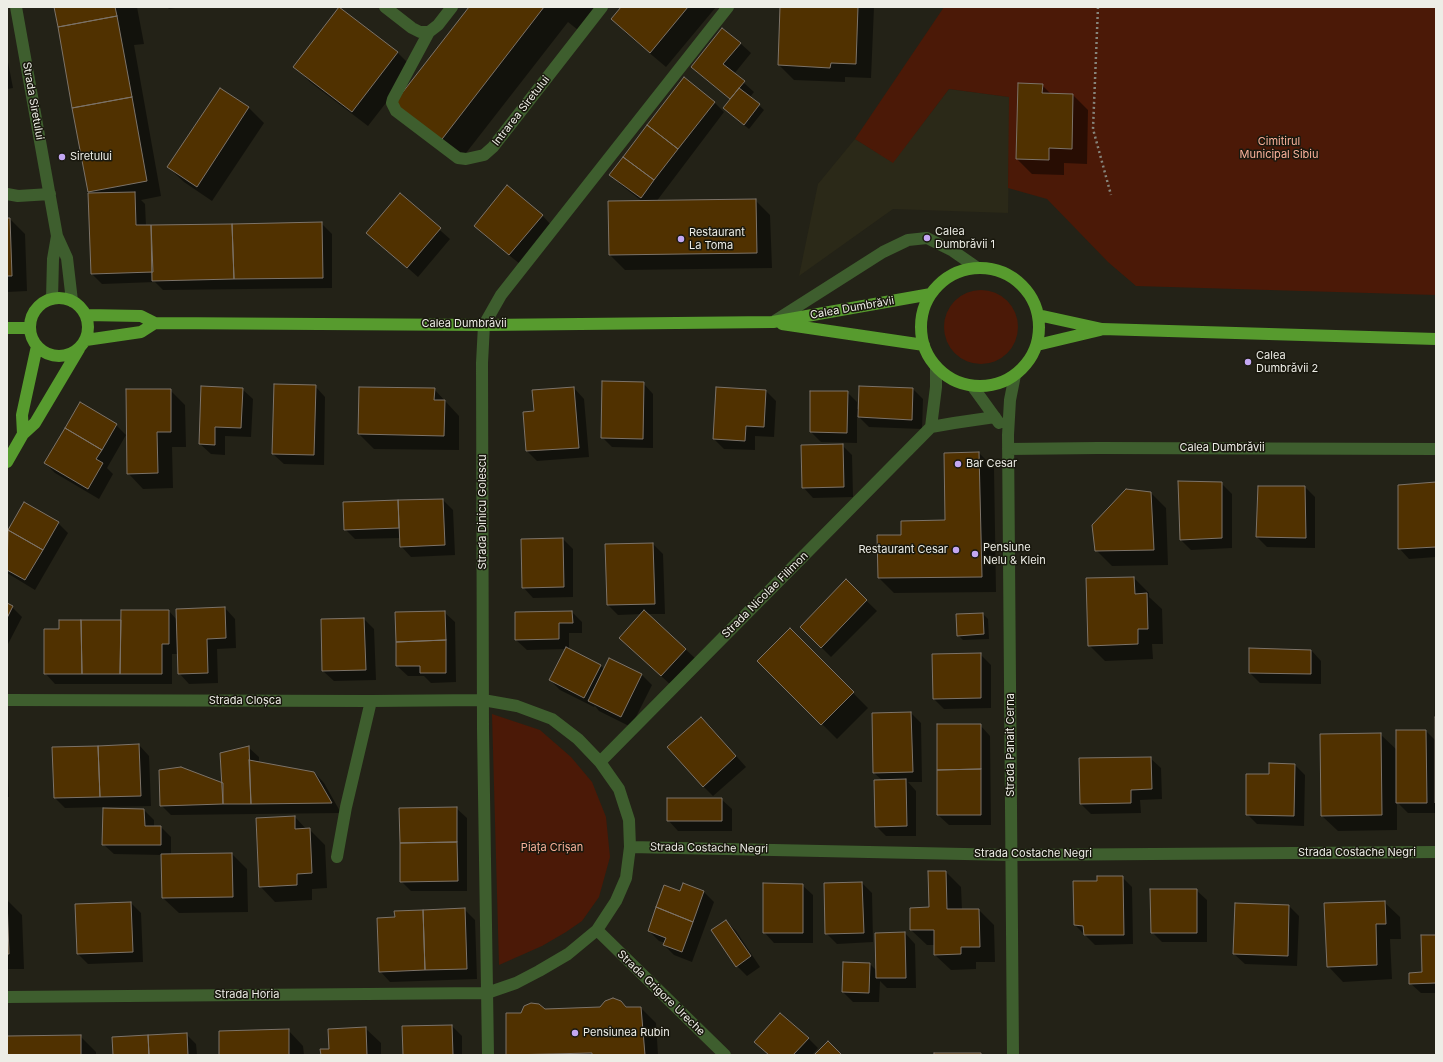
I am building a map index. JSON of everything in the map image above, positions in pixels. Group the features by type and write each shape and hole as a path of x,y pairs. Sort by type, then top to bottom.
{"main road":[{"path":"976,267 990,268 1003,272 1015,279 1024,287 1032,297 1038,315 1039,333 1037,345 1032,357 1025,367 1005,381 993,385 973,388 956,382 936,367 929,357 924,345 920,328 923,310 931,294 940,283 950,275 962,270 976,267"},
{"name":"Calea Dumbrăvii","path":"773,322 931,294"},
{"path":"7,462 23,434 35,423 83,344 88,331 86,315 78,304 72,301 59,298 52,299 45,302 35,311 30,328 32,337 37,346 44,352 53,356 63,356 72,354 83,344"},
{"name":"Calea Dumbrăvii","path":"86,315 140,316 155,323 484,325 773,322 924,345"},
{"path":"1038,315 1102,329 1436,339"},
{"name":"Calea Dumbrăvii","path":"83,344 141,332 155,323"},
{"path":"7,328 30,328"},
{"path":"1037,345 1102,329"},
{"path":"23,434 22,415 37,346"}],"street":[{"name":"Strada Siretului","path":"16,7 57,236 67,258 72,301"},
{"path":"386,7 412,28 420,32 429,32"},
{"name":"Intrarea Siretului","path":"452,7 438,24 429,32 392,103 396,111 458,158 466,160 484,155 493,147 602,7"},
{"path":"484,325 506,289 728,7"},
{"path":"7,194 18,196 50,194"},
{"name":"Strada Siretului","path":"52,299 53,259 57,236"},
{"path":"773,322 883,252 908,240 927,238 953,251 976,267"},
{"name":"Strada Dinicu Golescu","path":"483,700 482,363 484,325"},
{"path":"936,367 936,387 931,427 995,417"},
{"name":"Strada Panait Cerna","path":"1013,1055 1008,435 1009,407 1015,375"},
{"path":"973,388 1008,435"},
{"name":"Strada Nicolae Filimon","path":"600,762 931,427"},
{"name":"Calea Dumbrăvii","path":"1008,449 1436,449"},
{"name":"Strada Cloșca","path":"7,700 483,700"},
{"path":"487,993 516,983 540,972 568,954 597,930 616,901 626,878 630,847 629,820 619,790 600,762 578,739 552,719 517,706 483,700 487,993 488,1055"},
{"path":"337,857 346,807 371,701"},
{"name":"Strada Costache Negri","path":"630,847 1012,855 1436,852"},
{"name":"Strada Grigore Ureche","path":"597,930 725,1055"},
{"name":"Strada Horia","path":"7,997 487,993"}],"path":[{"path":"1098,7 1092,129 1111,195"}],"shaded area":[{"path":"949,89 1010,97 1008,213 893,209 799,276 818,184 855,139 893,162"}],"green space":[{"name":"Cimitirul Municipal Sibiu","path":"944,7 1436,7 1436,295 1136,286 1108,262 1047,199 1008,188 1009,97 949,89 893,163 855,139"},
{"path":"974,290 988,290 1002,296 1012,306 1018,320 1016,341 1012,348 1002,358 988,364 974,364 960,358 950,348 944,334 944,320 950,306 960,296"},
{"name":"Piața Crișan","path":"492,714 540,730 571,757 592,782 606,817 610,857 599,897 582,921 542,946 499,965"}],"building":[{"path":"54,7 115,7 117,16 58,27"},
{"path":"339,7 398,52 352,112 293,67"},
{"path":"469,7 544,7 439,143 392,106"},
{"path":"621,7 688,7 650,53 611,19"},
{"path":"780,7 858,7 856,64 831,63 830,68 778,65"},
{"path":"117,16 132,97 72,108 58,27"},
{"path":"722,28 741,43 723,64 745,81 730,99 691,67"},
{"path":"684,77 715,102 678,149 647,125"},
{"path":"1018,83 1043,84 1042,93 1073,94 1072,149 1049,148 1049,160 1016,159"},
{"path":"220,88 249,107 197,187 167,167"},
{"path":"739,88 760,104 744,125 723,108"},
{"path":"132,97 147,181 88,192 72,108"},
{"path":"647,125 678,149 654,180 623,157"},
{"path":"623,157 654,180 641,198 609,175"},
{"path":"507,185 543,215 509,255 474,226"},
{"path":"135,192 136,225 151,225 153,272 91,274 88,193"},
{"path":"400,193 441,228 407,268 366,233"},
{"path":"756,199 757,253 609,255 608,201"},
{"path":"7,218 10,218 12,276 7,276"},
{"path":"322,222 323,278 234,279 232,224"},
{"path":"232,224 234,279 152,281 151,225"},
{"path":"602,381 644,382 643,439 601,438"},
{"path":"274,384 316,385 314,455 272,454"},
{"path":"201,386 243,388 241,428 215,427 215,445 199,444"},
{"path":"859,386 913,388 912,420 858,417"},
{"path":"359,387 435,388 434,400 445,400 444,436 358,434"},
{"path":"574,387 579,448 526,451 523,412 534,411 532,390"},
{"path":"716,387 766,390 764,427 746,426 745,441 713,439"},
{"path":"126,389 171,389 171,432 157,432 158,473 127,474"},
{"path":"810,391 848,391 847,433 810,432"},
{"path":"80,402 117,424 102,450 65,428"},
{"path":"65,428 102,450 96,459 103,463 88,489 44,463"},
{"path":"843,444 844,487 802,488 801,445"},
{"path":"979,452 982,577 878,578 877,535 901,535 901,521 945,520 944,453"},
{"path":"1178,481 1222,482 1222,538 1180,540"},
{"path":"1436,482 1436,547 1398,549 1398,485"},
{"path":"1258,486 1305,486 1306,538 1256,537"},
{"path":"1126,489 1151,492 1154,550 1095,551 1092,525"},
{"path":"443,499 445,545 400,547 398,500"},
{"path":"398,500 399,528 344,530 343,502"},
{"path":"24,502 59,522 43,550 8,530"},
{"path":"8,530 43,550 25,580 7,570"},
{"path":"563,538 564,587 522,588 521,539"},
{"path":"653,543 655,604 607,605 605,544"},
{"path":"1134,577 1135,594 1147,593 1148,629 1138,629 1138,644 1088,646 1086,578"},
{"path":"846,579 867,600 821,648 800,627"},
{"path":"7,603 13,606 7,618"},
{"path":"225,607 226,638 207,639 208,673 178,674 176,609"},
{"path":"121,610 169,610 169,644 162,644 162,674 120,674"},
{"path":"644,610 686,649 661,676 619,638"},
{"path":"445,611 446,640 396,642 395,612"},
{"path":"572,611 573,623 559,623 559,639 515,640 515,612"},
{"path":"983,613 984,634 957,636 956,614"},
{"path":"364,618 366,670 322,671 321,619"},
{"path":"59,620 81,620 82,674 44,674 44,629 59,629"},
{"path":"81,620 121,620 120,674 82,674"},
{"path":"790,628 854,692 821,725 757,661"},
{"path":"446,640 446,673 420,673 420,666 396,666 396,642"},
{"path":"566,647 601,665 584,698 549,680"},
{"path":"1249,648 1311,650 1311,674 1249,673"},
{"path":"981,653 981,698 933,699 932,654"},
{"path":"609,658 642,674 621,717 588,701"},
{"path":"911,712 913,772 873,773 872,713"},
{"path":"701,717 736,756 703,787 667,747"},
{"path":"1436,717 1436,803 1435,803"},
{"path":"937,724 981,724 981,769 937,770"},
{"path":"1396,730 1426,730 1427,803 1396,803"},
{"path":"1381,733 1382,815 1321,816 1320,734"},
{"path":"139,744 141,796 100,797 98,746"},
{"path":"98,746 100,797 54,798 52,747"},
{"path":"249,746 251,804 223,804 220,753"},
{"path":"1151,757 1152,789 1131,790 1131,803 1080,804 1079,758"},
{"path":"249,760 314,772 332,803 251,804"},
{"path":"1269,763 1295,764 1294,816 1246,815 1246,774 1269,774"},
{"path":"181,767 223,783 223,804 160,806 159,770"},
{"path":"981,769 981,815 937,815 937,770"},
{"path":"906,779 907,826 875,827 874,780"},
{"path":"667,798 722,798 722,821 667,821"},
{"path":"457,807 457,842 400,843 399,808"},
{"path":"103,808 144,809 145,826 161,826 161,845 102,845"},
{"path":"295,816 295,829 310,828 312,873 297,874 297,885 259,887 256,818"},
{"path":"457,842 458,881 400,882 400,843"},
{"path":"232,853 233,897 162,898 161,854"},
{"path":"928,871 946,871 947,909 979,909 980,947 961,947 961,954 934,955 934,930 910,930 910,908 929,907"},
{"path":"1097,876 1123,876 1124,935 1084,935 1083,926 1074,925 1073,881 1097,881"},
{"path":"862,882 864,933 825,934 824,883"},
{"path":"683,883 704,891 693,922 656,907 664,885 680,891"},
{"path":"763,883 803,884 803,933 763,933"},
{"path":"1150,889 1197,889 1197,933 1151,933"},
{"path":"7,899 9,954 7,954"},
{"path":"1385,901 1386,924 1376,924 1377,965 1327,967 1324,903"},
{"path":"131,902 133,952 77,954 75,904"},
{"path":"1235,903 1289,905 1288,956 1233,954"},
{"path":"656,907 693,922 682,952 663,945 666,938 648,931"},
{"path":"465,908 467,969 425,970 423,910"},
{"path":"423,910 425,970 379,972 377,918 395,917 394,911"},
{"path":"726,920 751,956 736,967 711,930"},
{"path":"905,932 906,978 876,978 875,933"},
{"path":"1421,935 1436,935 1436,983 1409,984 1409,973 1422,972"},
{"path":"843,962 870,963 869,993 842,992"},
{"name":"Pensiunea Rubin","path":"613,998 621,1001 626,1007 641,1007 645,1055 592,1055 592,1053 506,1055 506,1013 521,1013 524,1006 531,1003 539,1004 545,1009 600,1007 605,1001"},
{"path":"780,1013 809,1038 793,1055 769,1055 754,1042"},
{"path":"452,1025 453,1055 403,1055 402,1026"},
{"path":"366,1027 367,1055 321,1055 320,1049 329,1049 328,1029"},
{"path":"289,1029 289,1055 219,1055 219,1031"},
{"path":"187,1033 188,1055 149,1055 148,1035"},
{"path":"81,1035 81,1055 7,1055 7,1036"},
{"path":"148,1035 149,1055 113,1055 112,1037"},
{"path":"828,1041 842,1055 814,1055"},
{"path":"934,1053 981,1053 981,1055 934,1055"}],"place":[{"name":"Siretului","path":"62,157"},
{"name":"Calea Dumbrăvii 1","path":"927,238"},
{"name":"Restaurant La Toma","path":"681,239"},
{"name":"Calea Dumbrăvii 2","path":"1248,362"},
{"name":"Bar Cesar","path":"958,464"},
{"name":"Restaurant Cesar","path":"956,550"},
{"name":"Pensiune Nelu & Klein","path":"975,554"},
{"name":"Pensiunea Rubin","path":"575,1033"}]}
